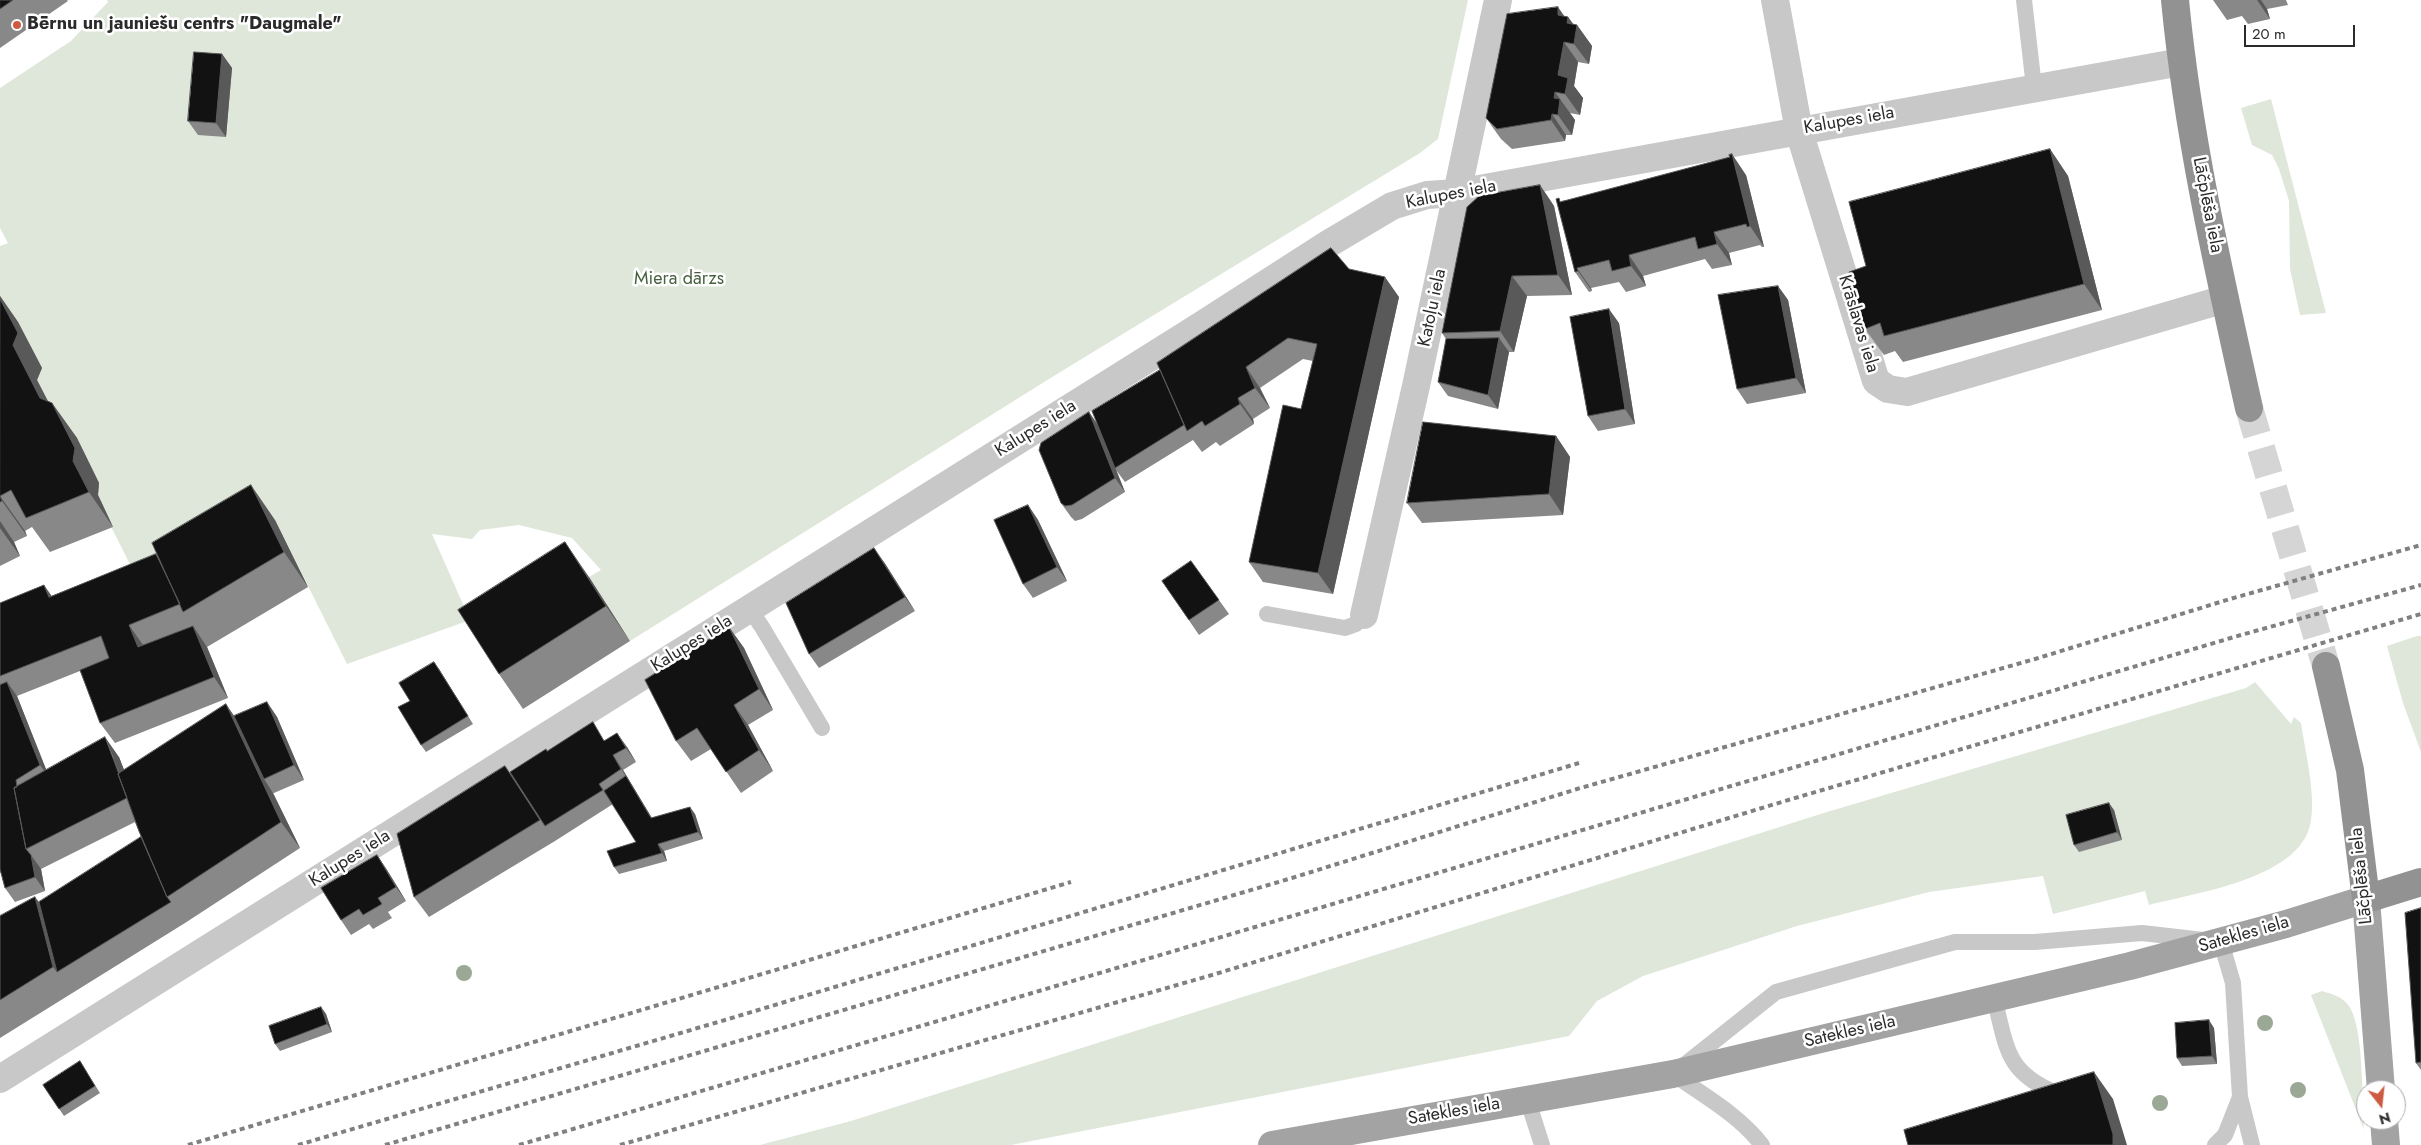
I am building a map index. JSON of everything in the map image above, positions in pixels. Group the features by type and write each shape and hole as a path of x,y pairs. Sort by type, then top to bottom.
{"highway":[{"name":"Lāčplēša iela","path":"2175,0 2181,62 2225,299 2249,408"},
{"name":"Lāčplēša iela","path":"2326,666 2350,770 2366,899"},
{"name":"Satekles iela","path":"2366,899 2421,882"}],"main road":[{"name":"Satekles iela","path":"1272,1145 1527,1098 1673,1074 2221,942 2366,899"},
{"name":"Lāčplēša iela","path":"2366,899 2380,1080"},
{"path":"2385,1130 2386,1145"}],"street":[{"name":"Katoļu iela","path":"1364,614 1498,0"},
{"name":"Krāslavas iela","path":"1775,0 1799,131 1876,381 1888,389 1907,392 2225,299"},
{"name":"Kalupes iela","path":"0,1079 1328,244 1392,206 1427,195 1457,193 2034,87 2181,62"}],"lane":[{"path":"2024,0 2034,87"},
{"path":"749,608 822,728"},
{"path":"1267,614 1345,628 1356,624 1364,614"},
{"path":"1762,1145 1755,1136 1721,1107 1673,1074 1776,992 1955,942 2035,942 2142,933 2221,942 2232,983 2240,1097 2252,1145"},
{"path":"1994,998 2010,1058 2025,1076 2056,1093"},
{"path":"2215,1145 2225,1134 2240,1097"},
{"path":"1527,1098 1542,1145"}],"green space":[{"name":"Miera dārzs","path":"107,0 1468,0 1438,139 1420,153 1057,374 630,641 589,577 601,570 572,538 519,525 480,530 472,539 432,534 470,620 347,664 275,520 141,586 37,380 42,368 0,305 0,246 8,243 0,228 0,88 71,41 108,2"},
{"path":"2271,99 2326,313 2300,315 2290,269 2289,201 2279,169 2272,155 2252,145 2241,108"},
{"path":"2421,636 2421,752 2403,703 2387,646"},
{"path":"2255,682 2291,724 2294,717 2301,723 2308,762 2312,805 2309,829 2299,846 2283,861 2240,882 2149,905 2145,891 2053,914 2043,876 1929,892 1797,926 1643,976 1597,1001 1569,1036 1011,1145 760,1145 851,1121 1827,812 2246,688"},
{"path":"2322,991 2337,996 2344,1000 2354,1016 2360,1047 2362,1080 2356,1080 2356,1110 2311,995"}],"building":[{"path":"0,0 13,0 0,9"},
{"path":"1558,7 1558,15 1568,17 1567,23 1577,25 1574,44 1564,42 1558,75 1568,78 1565,94 1555,92 1554,98 1560,99 1558,115 1552,114 1551,120 1497,129 1486,118 1507,14"},
{"path":"194,52 222,54 216,123 188,121"},
{"path":"2050,149 2084,284 1884,336 1880,323 1865,329 1849,272 1866,266 1849,202"},
{"path":"1732,154 1750,226 1747,227 1746,224 1714,232 1717,244 1698,249 1695,237 1629,255 1631,266 1612,271 1609,260 1577,268 1578,271 1575,272 1556,199 1559,198 1560,202 1730,157 1729,155"},
{"path":"1540,185 1558,275 1512,276 1500,331 1442,333 1467,207 1479,196"},
{"path":"1331,248 1349,269 1385,277 1318,573 1249,562 1283,405 1301,409 1317,344 1288,338 1246,367 1255,388 1238,398 1240,404 1205,426 1202,421 1187,431 1157,363"},
{"path":"1778,286 1796,378 1737,389 1718,295"},
{"path":"0,299 18,333 13,345 40,398 52,403 75,448 73,461 89,492 26,518 11,490 0,496"},
{"path":"1609,309 1625,409 1588,416 1570,317"},
{"path":"1499,338 1488,395 1438,382 1446,339"},
{"path":"1160,370 1184,425 1115,468 1092,411"},
{"path":"1089,412 1115,478 1072,505 1065,506 1061,503 1039,450 1041,443"},
{"path":"1423,422 1556,436 1549,494 1407,503"},
{"path":"251,485 284,552 183,612 152,543"},
{"path":"1028,505 1057,567 1023,584 994,520"},
{"path":"565,542 606,606 499,674 458,610"},
{"path":"874,548 905,597 809,654 786,603"},
{"path":"156,554 180,604 129,625 138,647 193,626 214,677 100,723 80,670 109,658 101,636 0,676 0,603 44,585 49,597"},
{"path":"1191,561 1219,600 1189,620 1162,581"},
{"path":"729,627 759,689 734,705 759,750 726,772 697,728 676,741 645,680"},
{"path":"434,662 468,716 421,745 398,707 410,701 399,683"},
{"path":"7,682 40,765 16,780 17,787 14,788 26,849 31,855 35,877 5,888 0,869 0,685"},
{"path":"267,702 294,765 264,779 234,716"},
{"path":"226,704 281,822 167,897 139,831 118,774"},
{"path":"593,722 604,741 617,733 626,748 613,755 621,769 599,784 603,790 545,826 510,772"},
{"path":"105,737 127,798 26,849 14,788"},
{"path":"505,766 540,820 414,897 397,834"},
{"path":"626,776 651,818 690,807 698,832 658,844 662,853 614,867 607,851 636,842 604,791"},
{"path":"2109,803 2117,832 2074,845 2066,815"},
{"path":"141,837 167,897 171,902 57,972 39,902"},
{"path":"377,855 396,887 378,898 382,904 363,915 359,909 341,920 321,888"},
{"path":"35,897 53,967 0,1000 0,916"},
{"path":"2421,908 2421,1062 2416,1063 2405,913"},
{"path":"321,1007 327,1024 275,1044 269,1026"},
{"path":"2209,1020 2212,1056 2177,1058 2175,1023"},
{"path":"80,1061 95,1086 59,1109 43,1085"},
{"path":"2094,1072 2113,1134 2113,1145 1908,1145 1904,1130"}],"tunnel":[{"path":"2249,408 2326,666"}],"railway":[{"path":"385,1145 1292,878 1577,789 2035,659 2230,599 2421,545"},
{"path":"519,1145 2241,635 2421,585"},
{"path":"620,1145 1212,975 1785,801 2421,614"},
{"path":"298,1145 725,1020 1579,763"},
{"path":"188,1145 1071,882"}],"place":[{"name":"Bērnu un jauniešu centrs \"Daugmale\"","path":"17,25"}]}
